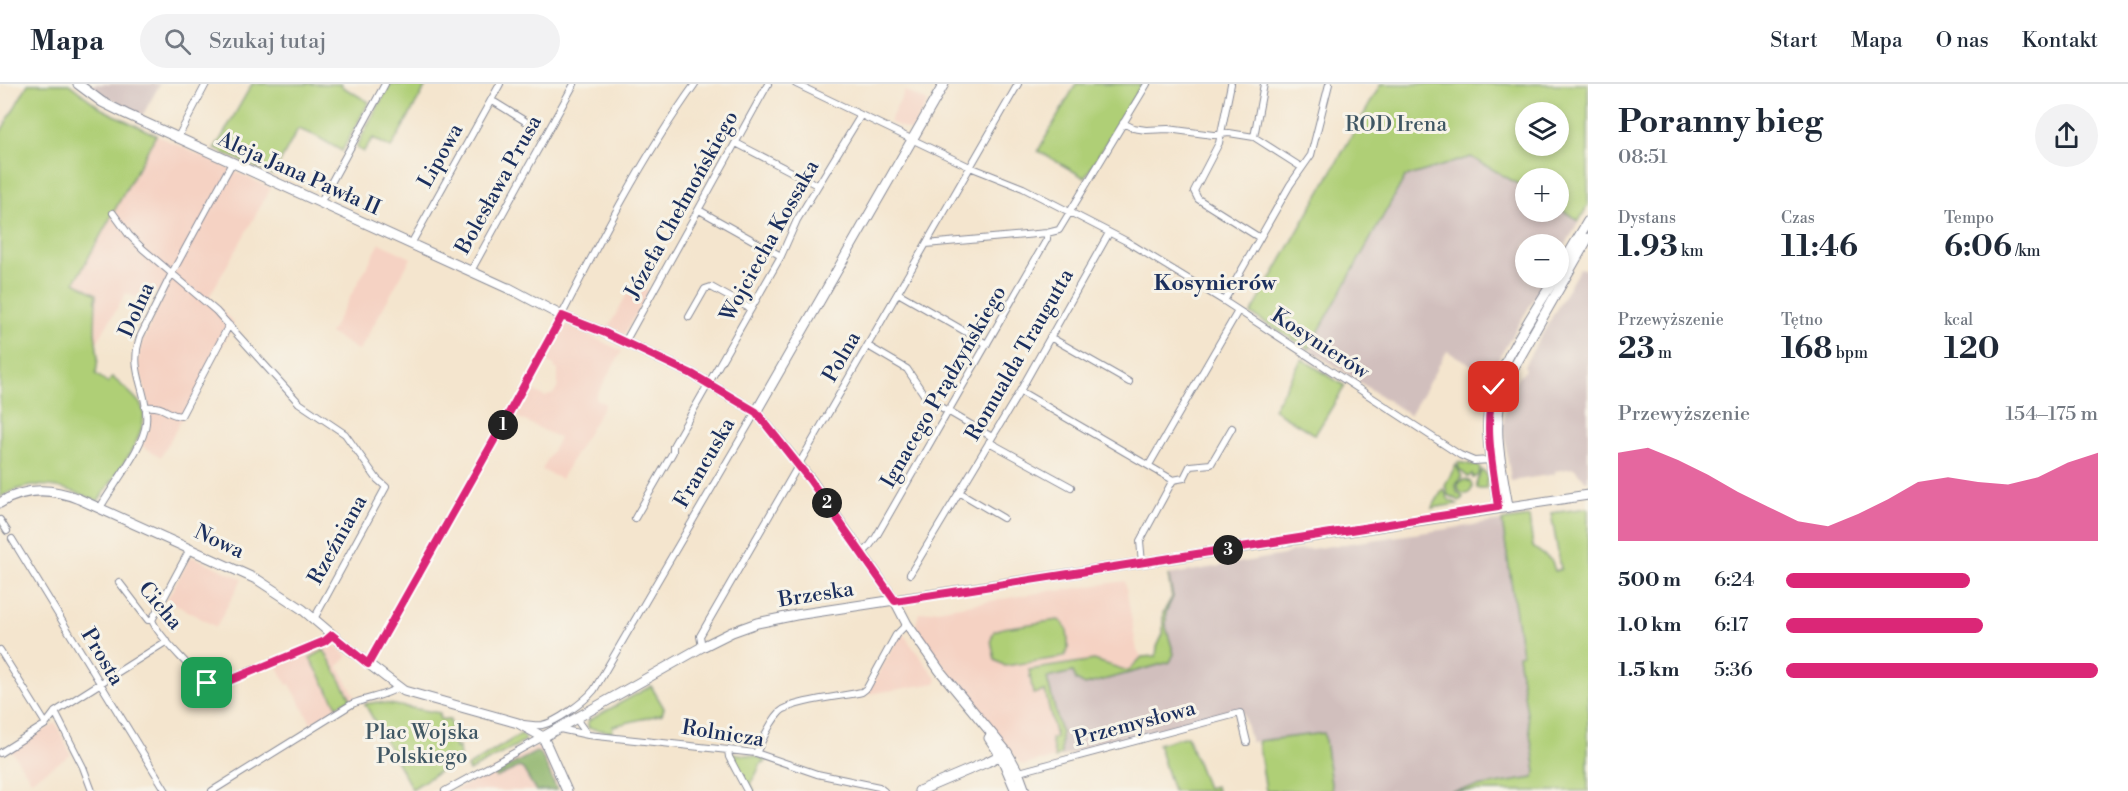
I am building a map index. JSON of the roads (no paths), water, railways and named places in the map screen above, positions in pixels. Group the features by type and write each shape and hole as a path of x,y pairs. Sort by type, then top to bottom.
{"street":[{"name":"Aleja Jana Pawła II","path":"78,84 111,107 177,139 625,342 710,383 756,412 799,465 862,553 940,671 1004,754 1012,772 1025,791"},
{"path":"177,139 206,84"},
{"path":"320,203 385,84"},
{"name":"Lipowa","path":"411,244 500,84"},
{"name":"Bolesława Prusa","path":"471,271 574,84"},
{"path":"368,664 497,435 659,136 694,84"},
{"name":"Józefa Chełmońskiego","path":"625,342 768,84"},
{"name":"Kosynierów","path":"796,84 970,167 1016,185 1109,233 1164,263 1460,455 1474,461 1491,460"},
{"name":"Francuska","path":"518,723 540,725 547,723 576,706 594,690 943,84"},
{"name":"Polna","path":"702,647 700,636 1018,84"},
{"path":"926,244 1059,230 1147,84"},
{"path":"1231,84 1222,134 1196,185 1195,195 1260,238"},
{"path":"1254,137 1264,84"},
{"path":"1224,301 1301,167 1309,159 1329,84"},
{"path":"491,100 525,121"},
{"name":"Wojciecha Kossaka","path":"710,383 781,256 797,220 861,115"},
{"path":"1123,123 1133,128 1146,130 1168,129 1213,135 1254,137 1301,167"},
{"path":"736,142 817,185"},
{"name":"Dolna","path":"100,508 142,439 146,423 145,407 135,364 137,348 145,327 232,163"},
{"path":"699,210 781,256"},
{"name":"Rzeźniana","path":"113,213 129,236 203,297 299,403 345,434 377,479 386,487 314,620"},
{"path":"1569,253 1588,221"},
{"name":"Ignacego Prądzyńskiego","path":"862,553 876,537 950,411 1047,239 1047,233"},
{"name":"Romualda Traugutta","path":"910,574 1020,391 1109,233"},
{"path":"1569,265 1588,238"},
{"path":"689,317 705,289 711,287 751,309"},
{"path":"1503,506 1491,460 1488,422 1494,387 1553,288"},
{"path":"1503,506 1496,425 1499,400 1553,288"},
{"path":"898,293 987,344"},
{"path":"1149,465 1238,311"},
{"path":"145,407 158,405 181,416 229,325"},
{"path":"1050,337 1129,381"},
{"path":"868,346 907,369 927,399 1071,487"},
{"path":"635,518 710,383"},
{"path":"1020,391 1173,480 1184,478 1191,466 1211,464 1232,428"},
{"path":"1142,563 1140,541 1173,480"},
{"name":"Nowa","path":"0,503 19,494 43,490 61,492 258,580 289,599 399,687"},
{"path":"959,492 1003,518"},
{"name":"Brzeska","path":"445,791 560,729 702,647 757,623 1503,506 1588,495"},
{"path":"0,520 7,531"},
{"name":"Prosta","path":"12,538 165,791"},
{"path":"152,620 190,549"},
{"name":"Cicha","path":"119,582 148,620 152,620 167,641 200,677 213,686 314,645 332,635"},
{"path":"756,753 772,722 782,710 862,692 867,688 896,635 907,624"},
{"path":"0,753 46,724 55,712 167,641"},
{"path":"0,650 46,724"},
{"path":"212,791 352,705 361,700 389,694 399,687 411,694 518,723 543,737 567,791"},
{"path":"55,712 83,767 92,791"},
{"name":"Przemysłowa","path":"1012,772 1240,713 1247,742"},
{"path":"578,718 588,735"},
{"name":"Rolnicza","path":"560,729 588,735 756,753 817,774 879,787 884,791"},
{"path":"728,750 729,757 747,791"},
{"path":"919,791 1004,754"},
{"path":"987,763 1002,765 1012,772"},
{"name":"Aleja Jana Pawła II","path":"1012,772 1016,791"}],"district":[{"name":"Kosynierów","path":"1215,283"}],"park label":[{"name":"ROD Irena","path":"1396,125"},
{"name":"Plac Wojska Polskiego","path":"422,745"}]}
